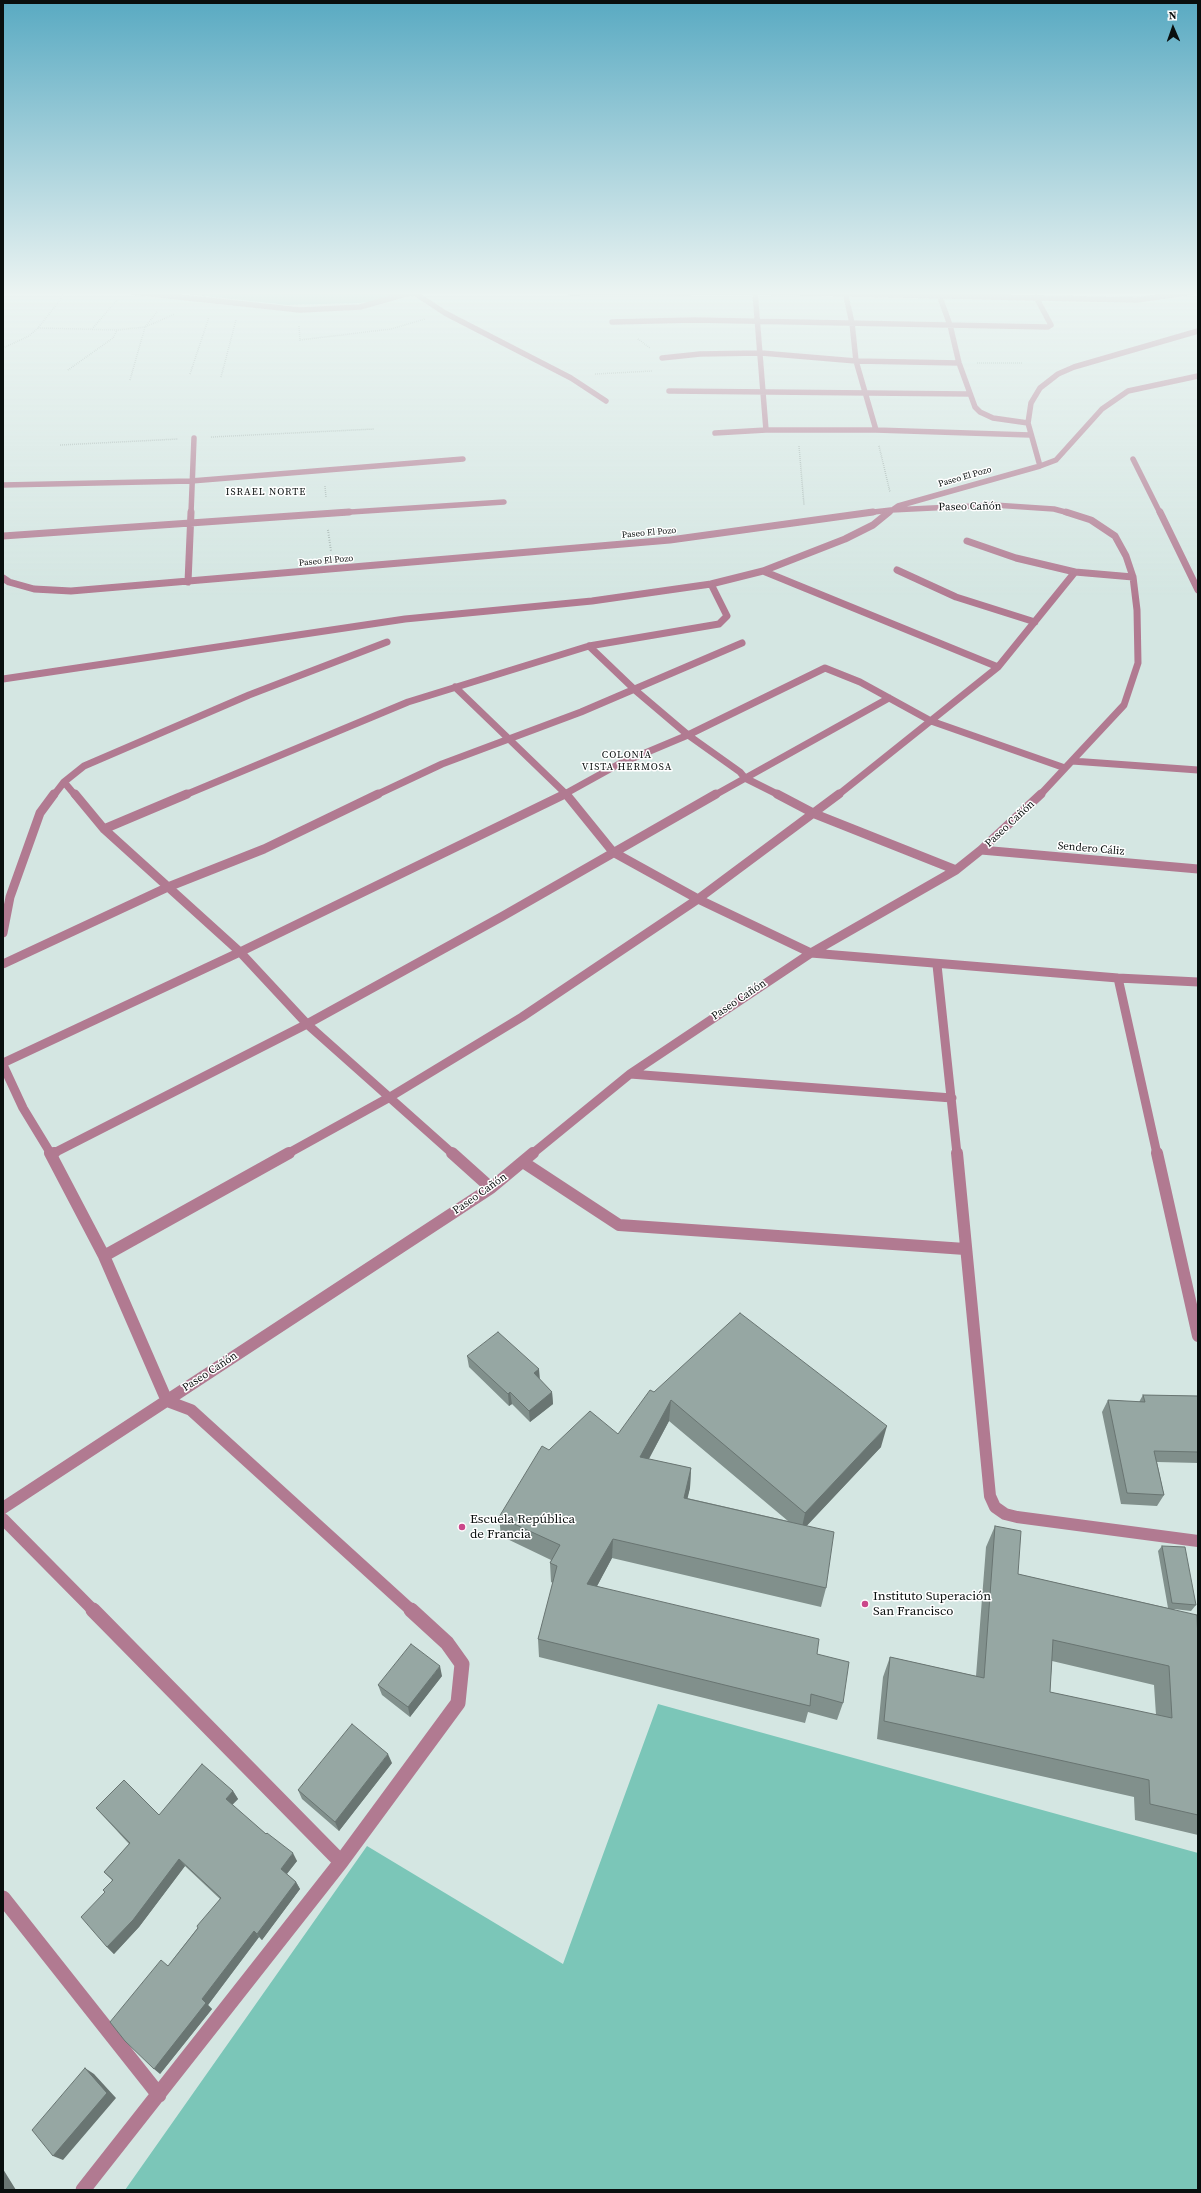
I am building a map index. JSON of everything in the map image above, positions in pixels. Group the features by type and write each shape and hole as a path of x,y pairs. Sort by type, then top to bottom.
{"street":[{"path":"596,394 606,401"},
{"path":"762,394 766,430"},
{"path":"867,394 876,430"},
{"path":"969,394 975,407 980,412 993,418 1028,422"},
{"path":"1036,394 1031,403 1028,422 1030,435 1040,466"},
{"name":"Paseo El Pozo","path":"3,578 9,582 34,589 71,591 188,582 670,540 894,508 1040,466 1056,460 1086,429 1102,409 1123,394"},
{"path":"715,433 766,430 876,430 1030,435"},
{"path":"188,582 191,481 194,438"},
{"path":"3,485 191,481 462,459"},
{"path":"1133,459 1198,590"},
{"path":"3,536 190,522 504,502"},
{"name":"Paseo Cañón","path":"3,1508 491,1188 630,1074 811,953 956,870 981,850 1032,804 1124,704 1138,663 1137,610 1134,577 1126,556 1115,536 1091,520 1054,509 994,505 894,508"},
{"path":"3,679 405,619 592,601 711,584 763,571 845,539 873,525 894,508"},
{"path":"967,541 1016,558 1075,572 1134,577"},
{"path":"897,570 956,598 1036,622"},
{"path":"763,571 998,667"},
{"path":"104,1256 390,1097 522,1018 698,899 815,814 998,667 1075,572"},
{"path":"104,829 401,705 455,687 589,646 719,624 727,616 711,584"},
{"path":"3,933 10,898 40,813 64,782 84,766 249,695 386,642"},
{"path":"3,964 168,887 264,848 442,764 635,690 742,643"},
{"path":"589,646 635,690 688,735 740,772 745,778 815,814 956,870"},
{"path":"83,2190 341,1862 458,1703 462,1664 447,1643 191,1410 167,1400 104,1256 51,1155 23,1108 3,1064 240,952 566,794 620,764 688,735 825,668 860,682 931,721 1065,768"},
{"path":"455,687 566,794 612,852 698,899 811,953 1118,978 1198,982"},
{"path":"51,1155 307,1024 503,916 612,852 889,698"},
{"path":"1072,761 1198,770"},
{"path":"64,782 104,829 240,952 307,1024 491,1188"},
{"name":"Sendero Cáliz","path":"981,850 1198,869"},
{"path":"937,964 952,1098 965,1249 990,1496 995,1507 1005,1514 1017,1517 1198,1541"},
{"path":"1118,978 1198,1336"},
{"path":"630,1074 952,1098"},
{"path":"523,1162 619,1225 965,1249"},
{"path":"3,1519 341,1862"},
{"path":"3,1898 159,2094"}],"path":[{"path":"60,445 374,428"},
{"path":"797,430 806,521"},
{"path":"876,430 887,486 894,508"}],"green space":[{"path":"658,1704 1198,1853 1198,2190 125,2190 367,1846 563,1964"}],"building":[{"path":"740,1313 887,1426 805,1513 671,1400 640,1457 691,1468 684,1498 834,1532 826,1588 613,1539 587,1584 819,1639 817,1654 849,1662 843,1703 811,1694 810,1706 538,1639 557,1566 550,1563 560,1545 499,1517 542,1446 549,1450 590,1411 618,1434 650,1390 654,1392"},
{"path":"498,1332 539,1369 534,1373 552,1392 529,1411 510,1392 508,1394 467,1356"},
{"path":"1143,1395 1198,1396 1198,1452 1154,1451 1164,1495 1127,1493 1108,1400 1145,1402"},
{"path":"995,1526 1021,1531 1018,1574 1197,1615 1198,1815 1150,1804 1149,1780 884,1721 890,1657 984,1678","holes":["1053,1640 1169,1666 1172,1718 1050,1692"]},
{"path":"1162,1546 1185,1547 1196,1605 1172,1603"},
{"path":"411,1644 440,1666 408,1707 378,1685"},
{"path":"352,1724 388,1754 335,1822 298,1790"},
{"path":"202,1764 233,1791 226,1799 266,1834 267,1833 293,1853 281,1869 296,1882 257,1934 254,1931 202,1999 206,2003 154,2069 125,2041 110,2022 161,1960 168,1966 198,1928 197,1926 221,1898 179,1859 133,1920 107,1947 81,1917 105,1892 103,1890 113,1880 104,1872 130,1843 96,1808 124,1780 159,1815"},
{"path":"85,2068 107,2093 53,2156 32,2130"}],"place":[{"name":"Escuela República de Francia","path":"462,1527"},
{"name":"Instituto Superación San Francisco","path":"865,1604"}],"district":[{"name":"ISRAEL NORTE","path":"266,492"},
{"name":"COLONIA VISTA HERMOSA","path":"627,760"}]}
